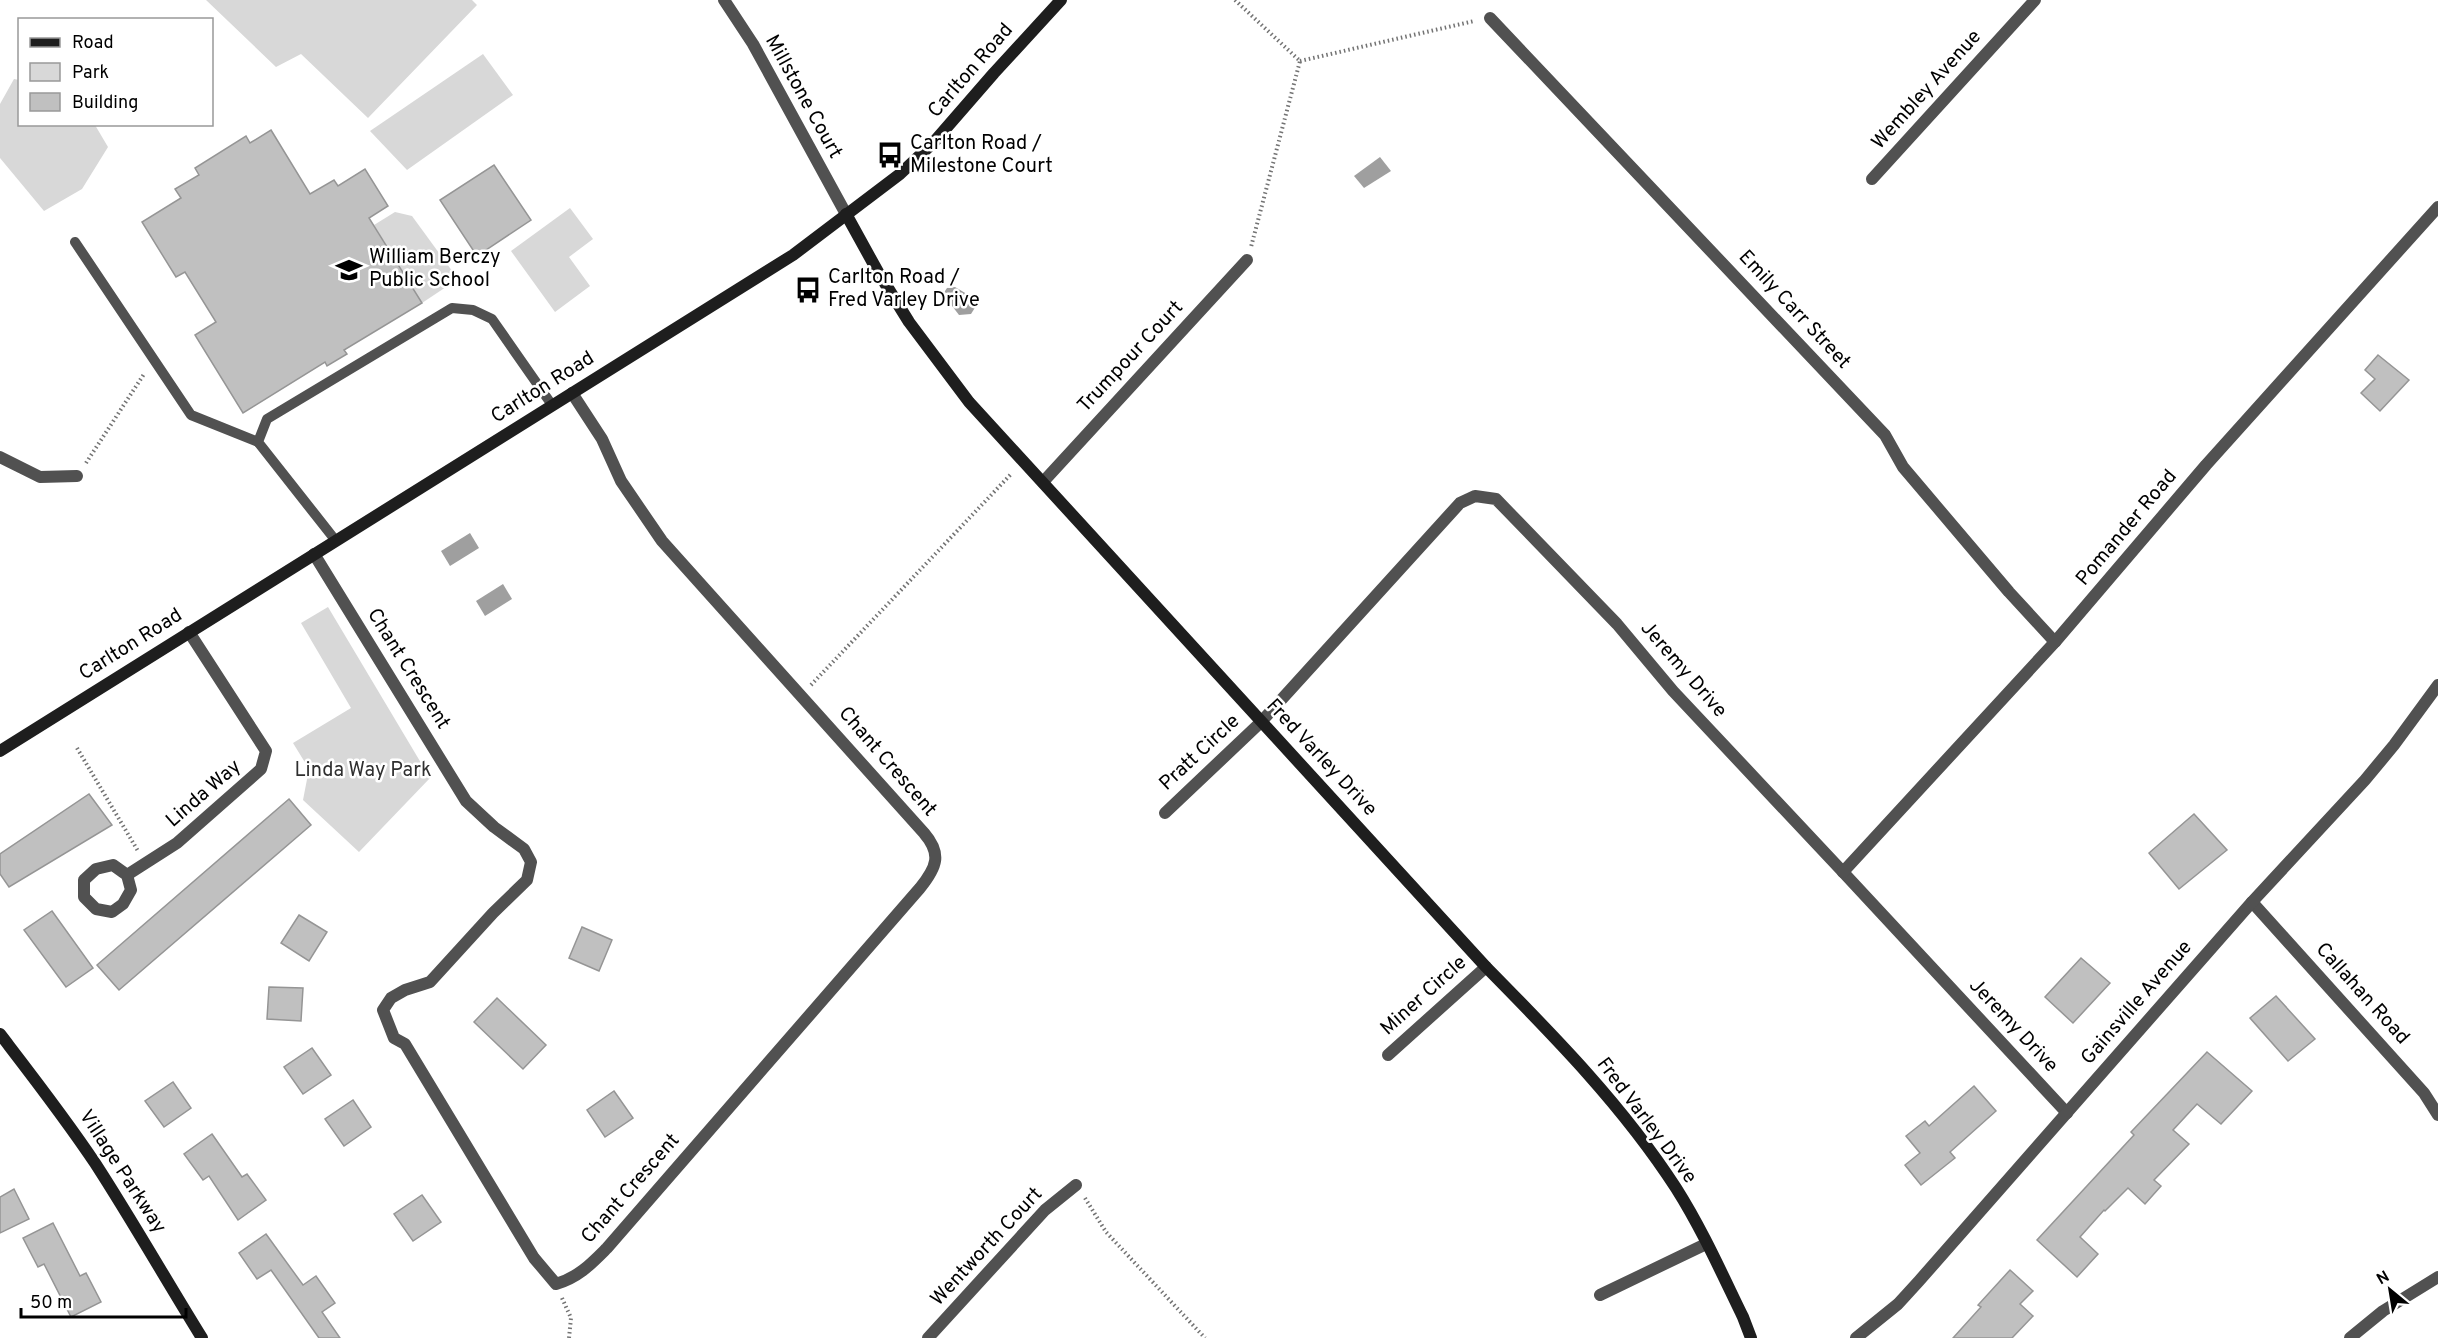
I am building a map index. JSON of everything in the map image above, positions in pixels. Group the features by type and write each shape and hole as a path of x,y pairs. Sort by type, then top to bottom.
{"main road":[{"name":"Carlton Road","path":"0,751 793,255 900,174 934,142 1061,0"},
{"name":"Fred Varley Drive","path":"846,214 909,322 969,402 1486,967 1563,1045 1616,1106 1676,1189 1743,1317 1751,1338"},
{"name":"Village Parkway","path":"0,1035 56,1107 94,1162 202,1338"}],"street":[{"name":"Millstone Court","path":"724,0 753,44 846,214"},
{"name":"Wembley Avenue","path":"1872,179 2035,0"},
{"name":"Emily Carr Street","path":"1490,18 1885,435 1903,467 2009,592 2055,642"},
{"name":"Pomander Road","path":"1844,872 2055,642 2206,465 2438,207"},
{"name":"Trumpour Court","path":"1042,482 1247,260"},
{"name":"Chant Crescent","path":"314,554 466,801 479,815 524,849 531,862 527,880 493,913 430,982 405,990 391,998 383,1010 394,1038 405,1044 534,1258 556,1284 569,1280 583,1272 607,1248 932,874 935,860 935,846 662,541 621,481 602,439 572,393"},
{"path":"0,456 40,477 77,476"},
{"name":"Jeremy Drive","path":"1261,722 1460,503 1475,496 1496,499 1617,624 1673,691 2067,1113"},
{"name":"Linda Way","path":"127,875 147,865 177,843 261,769 266,751 189,632"},
{"name":"Gainsville Avenue","path":"1856,1338 1898,1304 2252,902 2365,780 2438,685"},
{"name":"Pratt Circle","path":"1165,813 1261,722"},
{"name":"Callahan Road","path":"2252,902 2424,1093 2438,1115"},
{"name":"Miner Circle","path":"1388,1054 1486,967"},
{"name":"Wentworth Court","path":"928,1338 1045,1210 1076,1185"},
{"path":"1599,1295 1706,1244"},
{"path":"2350,1338 2383,1311 2438,1277"}],"lane":[{"path":"75,242 191,415 258,442 336,541"},
{"path":"258,442 267,419 452,308 474,310 492,319 552,405"}],"path":[{"path":"1235,0 1300,61"},
{"path":"1300,61 1490,18"},
{"path":"1247,260 1300,61"},
{"path":"77,476 154,359"},
{"path":"802,695 1023,461"},
{"path":"77,748 147,865"},
{"path":"1076,1185 1106,1232 1205,1338"},
{"path":"556,1284 571,1318 568,1338"}],"green space":[{"path":"206,0 472,0 477,5 368,118 301,54 276,67"},
{"path":"483,54 513,95 407,170 370,131"},
{"path":"14,79 18,80 18,126 96,126 108,147 82,189 44,211 0,158 0,104"},
{"path":"570,208 593,239 569,257 590,286 555,312 511,251"},
{"path":"395,212 412,216 458,279 422,303 374,225"},
{"name":"Linda Way Park","path":"328,607 430,778 359,852 303,800 309,769 293,743 351,708 301,623"}],"shaded area":[{"path":"1380,157 1391,171 1364,188 1354,176"},
{"path":"955,287 972,297 976,306 971,314 959,315 943,294 947,288"},
{"path":"470,533 479,548 450,566 441,551"},
{"path":"503,584 512,599 485,616 476,601"}],"building":[{"path":"271,130 310,194 334,180 338,186 365,169 388,206 369,218 422,303 344,350 347,354 327,366 325,362 243,413 195,335 216,322 185,272 176,277 142,222 181,198 175,189 199,175 195,168 246,136 250,143"},
{"path":"494,165 531,220 477,256 440,200"},
{"path":"2378,355 2409,380 2380,411 2361,393 2375,379 2365,370"},
{"path":"89,794 112,825 9,887 0,874 0,854"},
{"path":"289,799 311,825 119,990 97,965"},
{"path":"2194,814 2227,850 2179,889 2149,853"},
{"path":"52,911 93,968 66,987 24,930"},
{"path":"299,915 327,932 309,961 281,943"},
{"path":"582,927 612,940 599,971 569,958"},
{"path":"2081,958 2110,983 2073,1023 2045,997"},
{"path":"269,987 303,988 301,1021 267,1019"},
{"path":"2276,996 2315,1039 2288,1061 2250,1018"},
{"path":"497,998 546,1045 523,1069 474,1022"},
{"path":"312,1048 331,1075 303,1094 284,1067"},
{"path":"2207,1052 2252,1091 2221,1124 2197,1104 2173,1130 2189,1144 2154,1180 2161,1186 2145,1204 2128,1188 2080,1237 2098,1254 2077,1277 2037,1240 2134,1135 2131,1132"},
{"path":"173,1082 191,1108 164,1127 145,1101"},
{"path":"1974,1086 1996,1111 1950,1152 1955,1158 1921,1185 1905,1165 1920,1153 1906,1136 1925,1121 1929,1126"},
{"path":"614,1091 633,1118 605,1137 587,1110"},
{"path":"353,1100 371,1127 344,1146 325,1119"},
{"path":"212,1134 242,1177 247,1174 266,1200 238,1220 209,1176 203,1180 184,1154"},
{"path":"14,1189 29,1219 0,1233 0,1197"},
{"path":"422,1195 441,1222 413,1241 394,1214"},
{"path":"53,1223 80,1276 86,1273 101,1302 71,1317 44,1264 38,1267 23,1238"},
{"path":"266,1234 303,1285 316,1276 335,1303 322,1312 340,1338 319,1338 271,1270 257,1279 239,1253"},
{"path":"2010,1270 2033,1291 2020,1304 2033,1316 2012,1338 1953,1338 1981,1307 1978,1305"}],"place":[{"name":"Carlton Road / Milestone Court","path":"890,155"},
{"name":"William Berczy Public School","path":"349,270"},
{"name":"Carlton Road / Fred Varley Drive","path":"808,290"}]}
